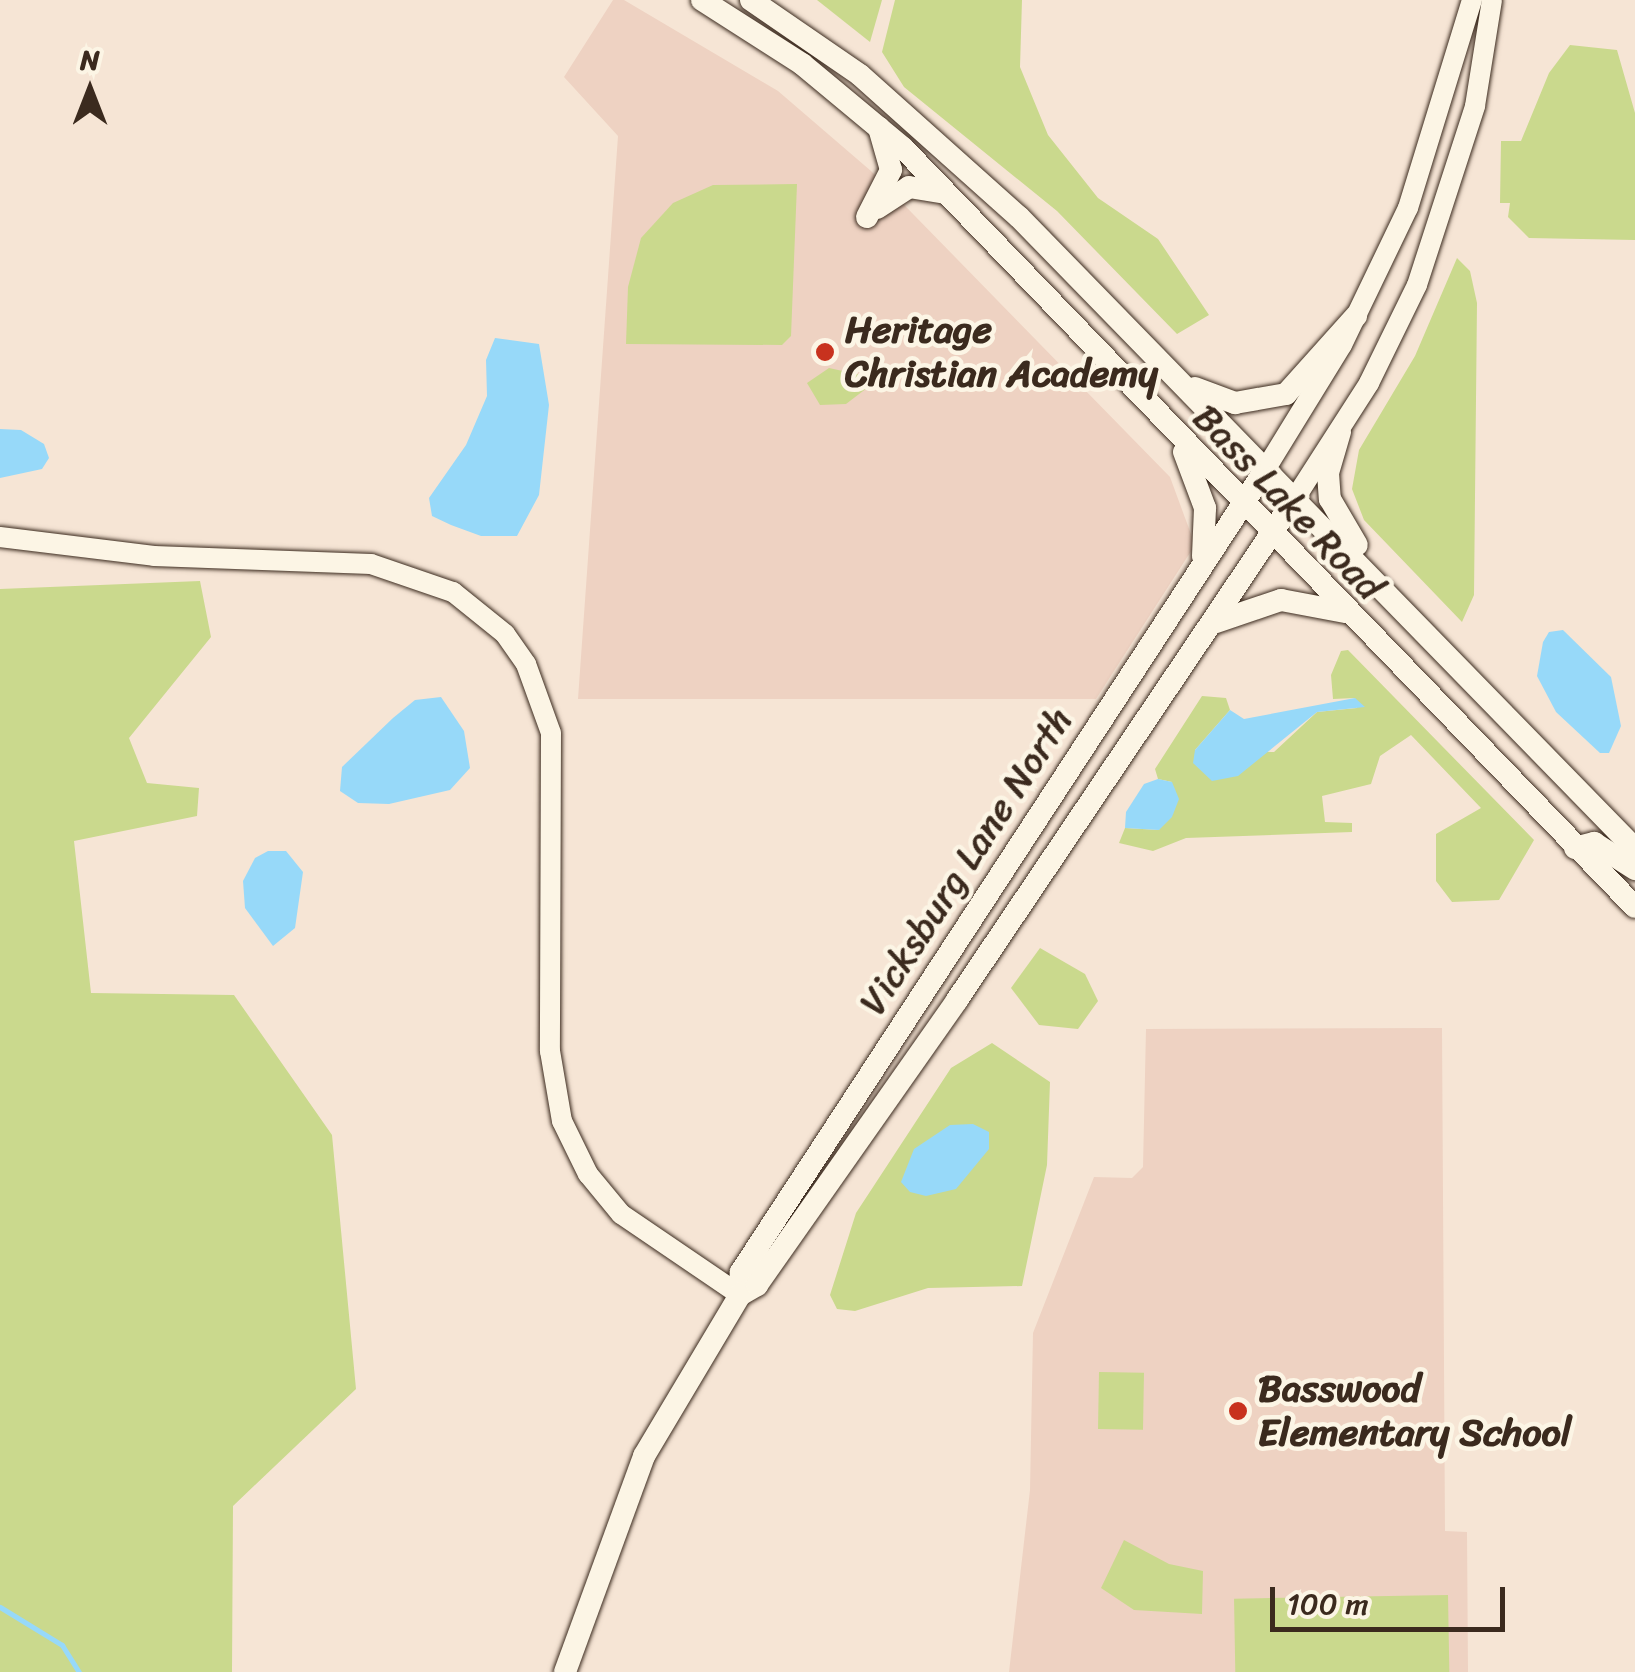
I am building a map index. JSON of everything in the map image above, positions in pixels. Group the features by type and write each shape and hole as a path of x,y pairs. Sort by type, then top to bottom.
{"main road":[{"name":"Bass Lake Road","path":"702,0 802,64 878,125 1182,444 1635,907"},
{"name":"Bass Lake Road","path":"750,0 827,50 944,146 1635,849"},
{"path":"878,125 891,170 867,217 909,187 946,193"},
{"path":"1166,369 1212,399 1268,400 1304,380 1356,316"},
{"path":"1340,432 1329,485 1346,533 1479,669 1521,731"},
{"path":"1182,444 1204,508 1201,564"},
{"name":"Vicksburg Lane North","path":"740,1295 741,1272 1265,470"},
{"name":"Vicksburg Lane North","path":"565,1672 644,1456 740,1295 757,1284 956,1000 1294,500"},
{"path":"1210,625 1281,600 1348,613"},
{"path":"1575,848 1594,843 1635,869"}],"street":[{"path":"1265,470 1356,316 1420,176 1472,0"},
{"path":"1294,500 1340,432 1390,343 1441,221 1475,106 1492,0"},
{"path":"0,537 154,556 371,564 453,592 505,634 526,664 552,733 550,1051 562,1121 588,1174 620,1214 740,1295"}],"shaded area":[{"name":"Heritage Christian Academy","path":"613,0 624,0 778,91 871,171 1170,477 1195,545 1096,699 578,699 618,136 564,77"},
{"name":"Basswood Elementary School","path":"1442,1028 1445,1531 1467,1532 1468,1672 1009,1672 1030,1490 1033,1333 1094,1177 1132,1178 1143,1167 1146,1029"}],"green space":[{"path":"817,0 882,0 870,42"},
{"path":"895,0 1022,0 1020,67 1048,135 1098,198 1158,239 1209,315 1177,334 1057,211 904,87 882,52"},
{"path":"1570,45 1617,50 1635,113 1635,240 1529,238 1508,217 1510,203 1500,203 1501,141 1521,141 1549,73"},
{"path":"797,184 791,336 782,345 626,344 628,287 641,238 673,203 713,185"},
{"path":"1457,258 1470,271 1477,303 1474,595 1462,622 1364,520 1352,489 1359,450 1415,356"},
{"path":"829,368 861,375 867,388 846,404 820,405 807,383"},
{"path":"200,581 211,637 129,738 147,783 199,788 197,816 74,841 91,993 234,995 332,1135 356,1389 233,1506 232,1672 0,1672 0,589"},
{"path":"1348,650 1534,840 1499,900 1452,902 1436,881 1436,834 1481,808 1411,735 1380,756 1371,784 1322,796 1325,822 1352,823 1352,832 1186,838 1153,851 1119,843 1125,828 1159,830 1172,782 1158,779 1155,769 1202,696 1226,698 1230,710 1195,750 1274,752 1317,712 1357,708 1355,698 1333,699 1331,675 1341,651"},
{"path":"1040,948 1085,974 1098,1001 1078,1029 1039,1025 1011,988"},
{"path":"992,1043 1050,1082 1047,1165 1022,1286 928,1288 855,1311 837,1309 830,1295 856,1213 951,1068"},
{"path":"1099,1372 1144,1373 1143,1430 1098,1429"},
{"path":"1124,1540 1169,1564 1203,1571 1202,1614 1134,1610 1101,1588"},
{"path":"1448,1595 1449,1672 1235,1672 1234,1599"}],"water":[{"path":"495,338 539,344 549,405 539,495 517,536 481,536 451,525 432,516 429,498 466,445 487,396 486,360"},
{"path":"0,429 21,430 44,444 49,458 42,469 0,478"},
{"path":"1563,630 1611,677 1621,726 1609,753 1600,753 1556,712 1537,676 1543,642 1549,632"},
{"path":"441,697 464,731 470,768 450,790 389,804 358,803 340,791 342,767 393,718 415,700"},
{"path":"1355,698 1365,707 1317,712 1238,776 1212,781 1193,763 1195,750 1230,710 1244,719"},
{"path":"1158,779 1172,782 1179,799 1172,817 1159,830 1125,828 1126,812 1144,784"},
{"path":"268,851 286,851 303,872 295,928 273,946 245,908 243,881 255,858"},
{"path":"973,1124 989,1132 989,1149 956,1189 926,1196 910,1192 901,1182 914,1149 950,1125"}],"waterway":[{"path":"0,1607 62,1645 79,1672"}],"place":[{"name":"Heritage Christian Academy","path":"825,352"},
{"name":"Basswood Elementary School","path":"1238,1411"}]}
